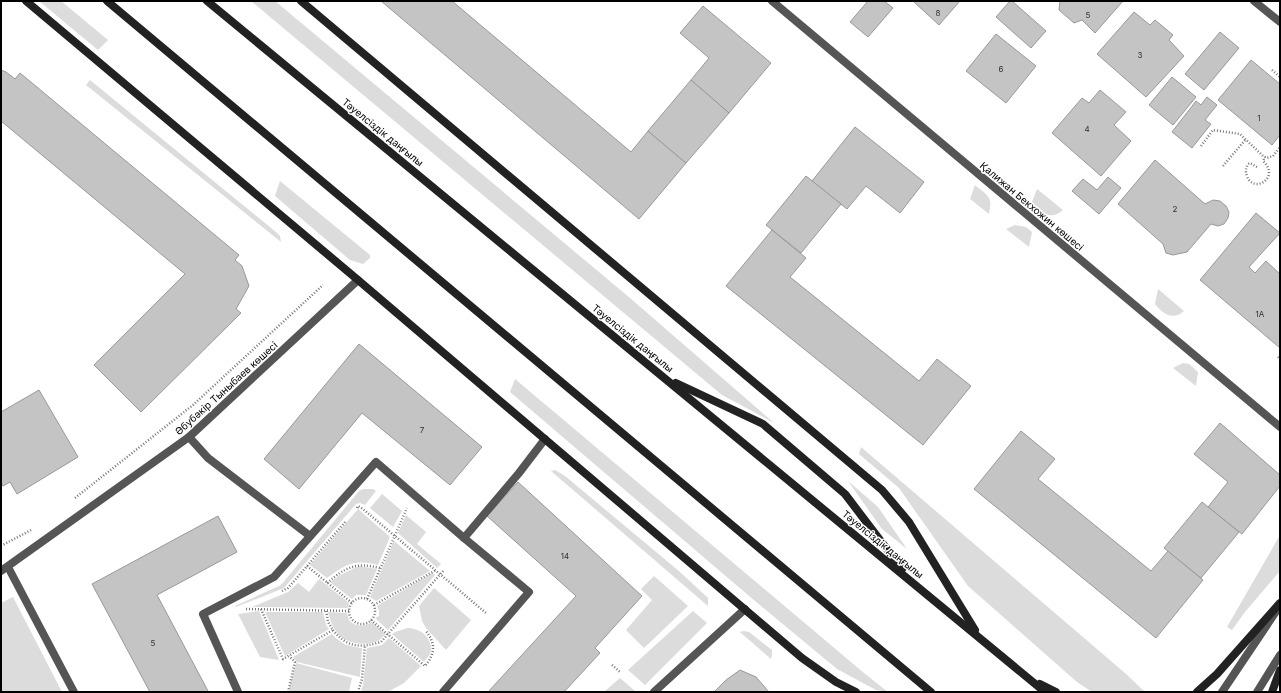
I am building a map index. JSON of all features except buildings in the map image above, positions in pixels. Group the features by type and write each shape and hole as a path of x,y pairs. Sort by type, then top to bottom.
{"main road":[{"path":"26,1 358,280 802,658 836,682 856,692"},
{"path":"107,1 931,692"},
{"name":"Тәуелсіздік даңғылы","path":"207,1 1045,692"},
{"path":"301,1 882,490 909,522 978,636"},
{"path":"664,377 762,424 845,494 909,579"},
{"path":"1197,692 1216,674 1280,605"},
{"path":"1272,692 1280,670"},
{"path":"1028,678 1056,692"}],"street":[{"name":"Қалижан Бекхожин көшесі","path":"772,1 1280,427"},
{"path":"1254,1 1280,22"},
{"name":"Әбубәкір Тыныбаев көшесі","path":"5,569 189,437 358,280"},
{"path":"189,437 208,458 310,536"},
{"path":"464,538 519,473 545,439"},
{"path":"238,692 203,614 274,577 376,462 529,592 443,692"},
{"path":"5,569 74,692"},
{"path":"1222,692 1280,605"},
{"path":"654,692 745,609"},
{"path":"1257,692 1280,655"}],"path":[{"path":"1272,70 1280,77"},
{"path":"1201,146 1213,130 1240,134 1268,158 1273,156 1280,147"},
{"path":"1223,166 1246,139"},
{"path":"1257,167 1250,163 1248,164 1245,172 1247,178 1257,185 1264,183 1269,178 1270,173 1268,165 1263,161 1265,157"},
{"path":"74,499 193,405 323,285"},
{"path":"367,598 413,495"},
{"path":"353,512 358,506 363,508 486,613"},
{"path":"281,591 288,588 348,518"},
{"path":"1,546 36,528"},
{"path":"327,582 340,572 358,565 368,565 380,568"},
{"path":"307,566 352,603"},
{"path":"374,605 436,570"},
{"path":"326,610 328,622 340,639 346,643 365,646 381,642 444,570"},
{"path":"359,598 367,598 374,605 375,612 371,620 359,623 352,618 350,610 352,603 359,598"},
{"path":"245,609 350,610"},
{"path":"261,609 283,659 333,630"},
{"path":"371,620 425,666 431,659 434,650 430,636 426,631"},
{"path":"358,692 362,679 365,646"},
{"path":"288,692 295,662 289,656"},
{"path":"612,665 621,673"}],"shaded area":[{"path":"39,1 61,1 108,40 98,50"},
{"path":"251,1 275,1 630,298 774,423 722,395"},
{"path":"90,80 276,232 280,236 281,242 86,85"},
{"path":"280,181 370,255 370,258 363,264 350,260 275,196"},
{"path":"975,185 986,194 990,200 989,214 970,199"},
{"path":"1037,189 1063,210 1054,215 1043,212 1032,202"},
{"path":"1015,225 1026,227 1032,232 1029,247 1006,229"},
{"path":"1158,289 1184,311 1176,316 1172,316 1161,311 1155,304"},
{"path":"1183,363 1189,364 1198,372 1196,386 1173,368"},
{"path":"515,379 888,692 876,690 837,669 755,601 510,392"},
{"path":"861,447 1125,673 1145,692 1092,692 1077,682 968,586 899,488 859,454"},
{"path":"555,470 565,476 680,572 708,598 708,606 551,471"},
{"path":"848,481 878,507 907,549 882,529"},
{"path":"363,489 373,489 376,491 365,505 360,503 356,504 284,588 236,607 235,606 281,585 359,491"},
{"path":"382,494 402,511 393,527 370,508"},
{"path":"358,509 390,537 378,565 370,563 351,564 345,566 327,578 310,565"},
{"path":"406,515 426,532 417,544 441,564 437,568 398,533"},
{"path":"1280,535 1280,571 1245,612 1232,630 1227,627"},
{"path":"394,541 430,571 376,601 370,597"},
{"path":"359,566 377,569 366,595 356,595 352,599 330,582 340,575"},
{"path":"432,573 435,575 388,630 375,618 379,616 377,606"},
{"path":"654,576 688,606 644,648 626,630 652,600 641,589"},
{"path":"319,579 349,603 348,608 252,607 288,592 298,583 309,592"},
{"path":"434,588 471,620 446,650 426,628 422,621 419,606"},
{"path":"13,597 62,692 1,692 1,603"},
{"path":"259,611 279,660 260,657 238,614"},
{"path":"693,611 707,623 645,685 628,670"},
{"path":"265,612 323,612 326,625 329,629 285,656"},
{"path":"328,612 347,613 351,622 360,626 367,625 372,622 386,634 374,643 363,644 352,642 343,638 335,630"},
{"path":"407,628 420,631 429,640 431,651 424,662 392,634"},
{"path":"740,632 749,632 772,650 771,659"},
{"path":"332,634 346,644 353,647 362,648 360,677 297,662 293,657"},
{"path":"389,638 421,666 404,683 388,692 361,692 367,648 382,645"},
{"path":"296,663 352,678 349,692 288,692"},
{"path":"620,678 636,692 604,692"}]}
